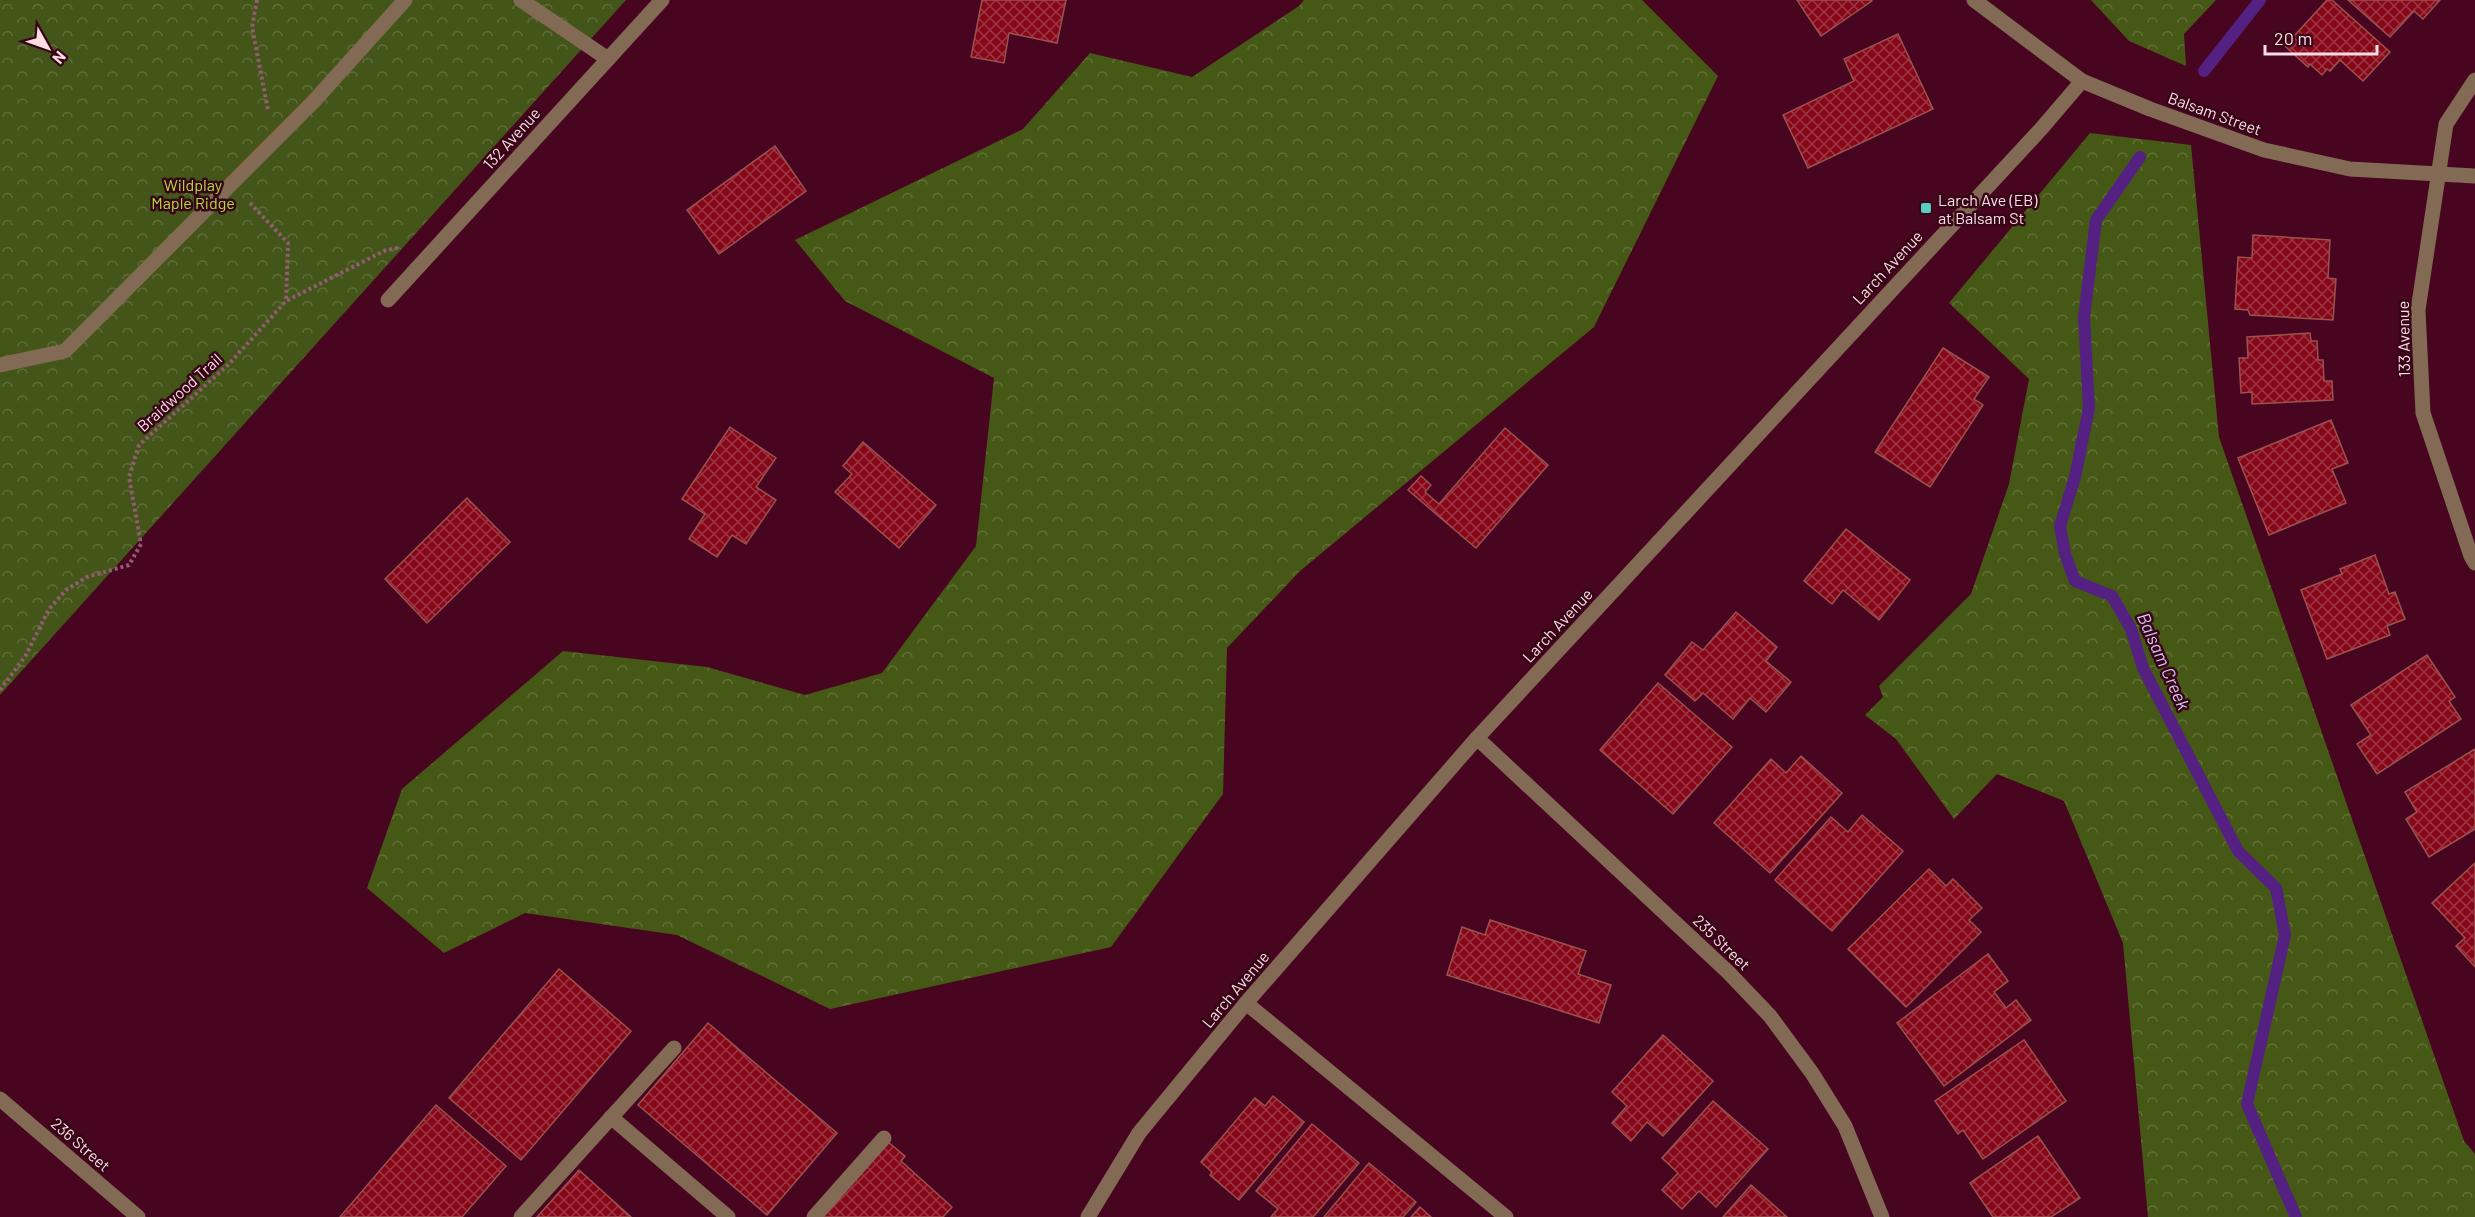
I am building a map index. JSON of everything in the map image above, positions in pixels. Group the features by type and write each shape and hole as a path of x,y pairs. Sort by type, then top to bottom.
{"street":[{"path":"0,365 65,351 314,101 405,0"},
{"path":"521,0 608,59"},
{"name":"132 Avenue","path":"388,300 662,0"},
{"name":"Balsam Street","path":"1974,0 2082,81 2151,110 2264,150 2350,169 2475,176"},
{"name":"133 Avenue","path":"2475,80 2446,124 2418,310 2423,413 2475,563"},
{"name":"Larch Avenue","path":"1088,1217 1139,1133 1246,1003 1477,738 2041,129 2082,81"},
{"name":"235 Street","path":"1477,738 1728,972 1770,1016 1812,1073 1845,1126 1882,1217"},
{"path":"1246,1003 1506,1217"},
{"path":"521,1217 674,1048"},
{"name":"236 Street","path":"0,1099 138,1217"},
{"path":"611,1117 728,1217"},
{"path":"814,1217 884,1138"}],"path":[{"path":"257,0 252,27 274,141"},
{"path":"231,184 288,243 286,301"},
{"name":"Braidwood Trail","path":"0,690 26,655 49,609 66,590 87,577 129,566 141,544 129,477 139,445 228,365 286,301 386,250 440,242"}],"green space":[{"name":"Wildplay Maple Ridge","path":"0,0 626,0 0,695"},
{"path":"1304,0 1642,0 1718,76 1594,327 1300,571 1227,648 1223,794 1111,947 830,1009 677,935 525,913 444,953 367,888 402,789 563,651 707,667 805,695 882,673 976,546 994,378 845,301 795,240 1023,129 1090,53 1192,77 1299,6"},
{"path":"2091,0 2216,0 2184,34 2186,66 2129,41"},
{"path":"2090,133 2191,145 2219,437 2464,1141 2475,1154 2475,1217 2148,1217 2123,943 2064,801 1997,774 1954,819 1896,739 1865,715 1883,697 1879,686 1971,594 2009,484 2029,379 1949,303"}],"building":[{"path":"982,0 1066,0 1057,43 1009,33 1004,63 971,57"},
{"path":"1797,0 1871,0 1872,1 1821,36"},
{"path":"2327,0 2332,0 2390,52 2363,81 2340,60 2330,71 2327,69 2322,75 2310,64 2308,67 2285,46"},
{"path":"2348,0 2440,0 2423,19 2414,11 2390,37"},
{"path":"1898,34 1933,109 1808,168 1783,115 1854,81 1844,59"},
{"path":"775,146 806,191 719,254 687,210"},
{"path":"2253,235 2330,240 2328,278 2336,279 2333,320 2250,315 2248,310 2235,309 2238,257 2252,258"},
{"path":"2310,333 2311,341 2317,341 2318,360 2323,360 2324,381 2332,381 2333,400 2252,404 2252,392 2241,393 2239,358 2248,358 2247,337"},
{"path":"1943,348 1989,377 1974,399 1983,405 1930,487 1875,452"},
{"path":"2331,420 2348,463 2332,469 2346,503 2269,535 2238,458"},
{"path":"730,427 776,458 756,487 776,500 746,544 732,535 717,557 689,539 705,514 682,499"},
{"path":"1505,428 1548,465 1476,548 1408,490 1421,476 1431,485 1425,492 1439,504"},
{"path":"863,442 936,505 899,548 835,492 852,474 843,466"},
{"path":"467,498 510,542 427,623 385,579"},
{"path":"1846,529 1910,580 1879,620 1843,590 1832,604 1804,581"},
{"path":"2375,555 2389,594 2395,592 2405,619 2387,626 2390,635 2327,659 2301,590 2342,574 2340,569"},
{"path":"1736,612 1777,647 1766,661 1791,682 1766,712 1750,698 1733,719 1703,693 1695,701 1665,675 1692,642 1703,650"},
{"path":"2427,655 2455,697 2449,701 2461,719 2377,774 2357,744 2371,735 2351,705"},
{"path":"1658,683 1732,747 1673,814 1600,750"},
{"path":"2475,749 2475,829 2429,857 2406,819 2417,812 2405,792"},
{"path":"1801,756 1842,793 1770,873 1714,823 1771,759 1786,773"},
{"path":"1862,815 1903,851 1832,931 1775,880 1831,817 1848,832"},
{"path":"2475,863 2475,967 2456,946 2465,938 2432,903"},
{"path":"1929,869 1946,886 1953,879 1982,908 1969,920 1981,932 1906,1007 1848,949"},
{"path":"1490,920 1586,951 1578,974 1611,985 1599,1023 1447,975 1462,927 1485,935"},
{"path":"1988,954 2008,981 1994,992 2006,1008 2016,1000 2031,1020 1944,1086 1897,1023"},
{"path":"559,969 631,1031 521,1160 449,1098"},
{"path":"708,1023 837,1133 767,1215 638,1105"},
{"path":"1663,1035 1713,1081 1663,1136 1647,1122 1631,1141 1612,1123 1627,1106 1612,1092"},
{"path":"2024,1040 2066,1101 1983,1159 1963,1130 1958,1134 1935,1101"},
{"path":"1273,1096 1304,1122 1239,1200 1210,1175 1212,1172 1201,1162 1255,1098 1265,1106"},
{"path":"1713,1101 1768,1149 1716,1207 1699,1191 1682,1209 1662,1190 1678,1173 1662,1158"},
{"path":"436,1105 506,1166 462,1217 340,1217"},
{"path":"1312,1124 1359,1163 1313,1217 1271,1217 1278,1209 1256,1191"},
{"path":"2038,1136 2080,1198 2051,1217 1993,1217 1970,1183"},
{"path":"888,1142 905,1156 901,1161 952,1207 943,1217 822,1217"},
{"path":"1369,1163 1416,1202 1403,1217 1324,1217"},
{"path":"579,1170 631,1217 537,1217"},
{"path":"1751,1185 1787,1217 1723,1217"},
{"path":"1420,1207 1431,1217 1411,1217"}],"waterway":[{"name":"Balsam Creek","path":"2204,71 2260,0"},
{"name":"Balsam Creek","path":"2140,157 2096,220 2084,317 2089,408 2075,477 2060,526 2065,554 2075,581 2112,596 2131,629 2143,668 2238,851 2276,888 2285,935 2247,1104 2296,1217"}],"place":[{"name":"Larch Ave (EB) at Balsam St","path":"1926,208"}]}
